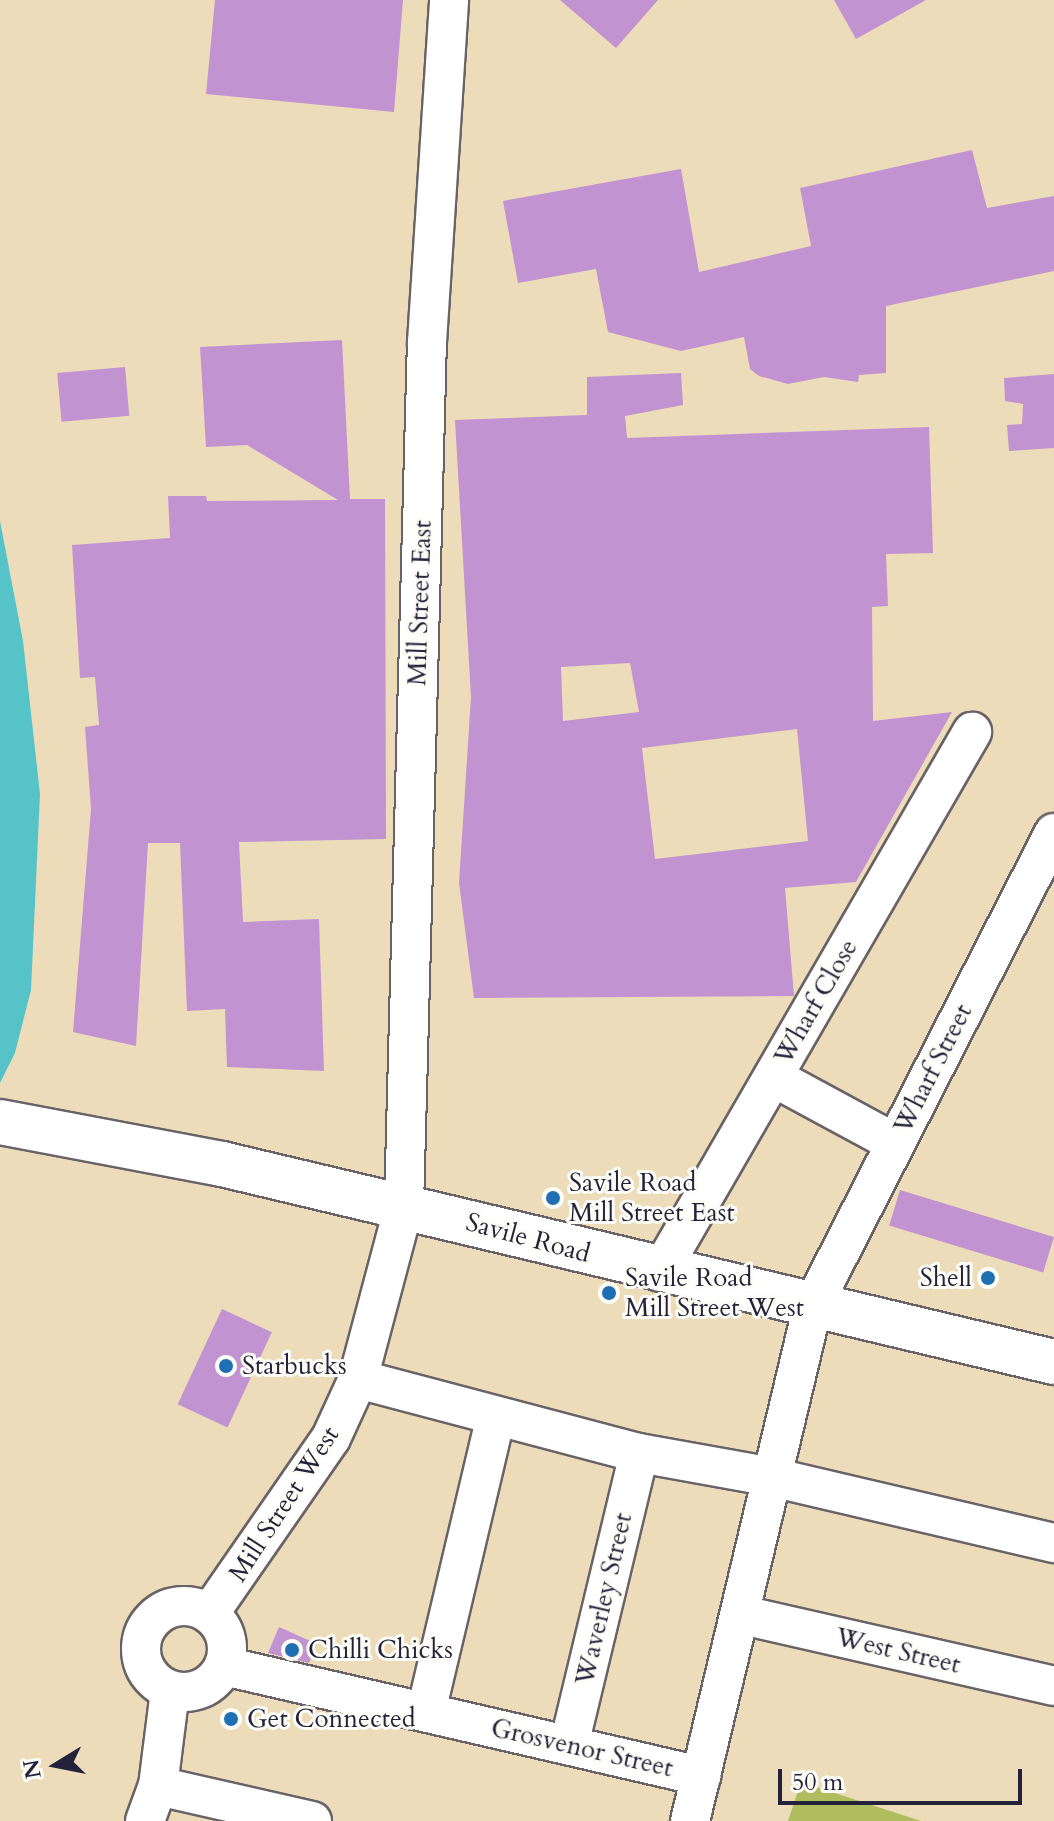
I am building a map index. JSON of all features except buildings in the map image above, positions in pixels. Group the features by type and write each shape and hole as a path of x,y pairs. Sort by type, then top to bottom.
{"main road":[{"name":"Savile Road","path":"5,1122 404,1206 660,1272 1054,1362"}],"street":[{"name":"Mill Street East","path":"404,1206 427,342 449,0"},
{"name":"Wharf Close","path":"660,1272 972,732"},
{"name":"Wharf Street","path":"813,1305 1054,833"},
{"path":"773,1077 895,1143"},
{"name":"Mill Street West","path":"209,1614 331,1438 358,1379 404,1206"},
{"name":"Grosvenor Street","path":"224,1666 701,1776 742,1615 813,1305"},
{"path":"358,1379 639,1453 772,1477 1054,1543"},
{"path":"426,1712 496,1416"},
{"name":"Waverley Street","path":"569,1745 639,1453"},
{"path":"185,1606 209,1614 227,1642 224,1666 206,1687 170,1691 158,1684 142,1661 145,1633 160,1613 172,1608 185,1606"},
{"name":"West Street","path":"742,1615 1054,1686"},
{"path":"170,1691 152,1804 312,1821"},
{"path":"690,1821 701,1776"}],"green space":[{"path":"801,1782 921,1821 788,1821"}],"water":[{"path":"0,521 23,641 40,794 31,990 15,1053 0,1083"}],"place":[{"name":"Savile Road Mill Street East","path":"553,1198"},
{"name":"Shell","path":"988,1278"},
{"name":"Savile Road Mill Street West","path":"609,1293"},
{"name":"Starbucks","path":"226,1366"},
{"name":"Chilli Chicks","path":"292,1650"},
{"name":"Get Connected","path":"231,1719"}]}
